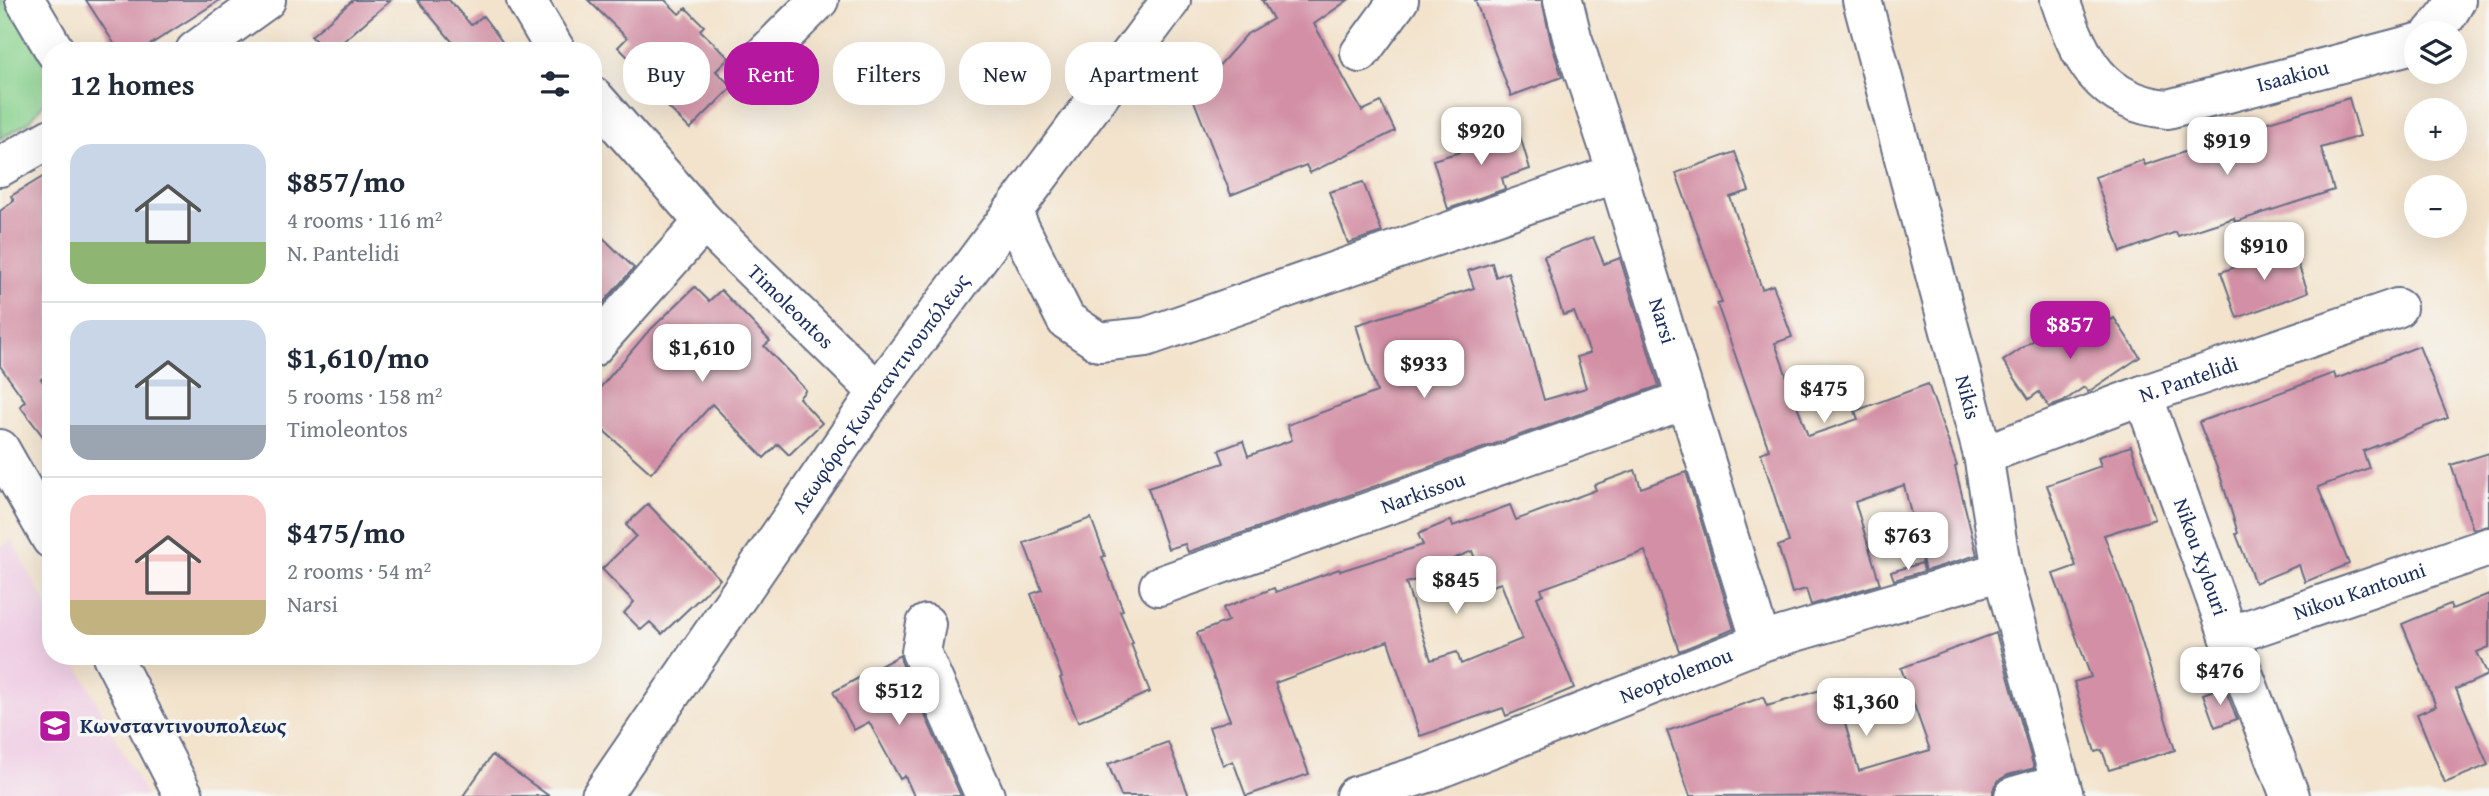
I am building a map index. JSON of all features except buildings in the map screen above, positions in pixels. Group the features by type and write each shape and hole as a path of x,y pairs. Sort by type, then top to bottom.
{"street":[{"path":"25,0 50,42"},
{"path":"220,42 265,0"},
{"path":"526,0 551,42"},
{"path":"777,42 819,0"},
{"name":"Λεωφόρος Κωνσταντινουπόλεως","path":"611,792 878,392 1171,0"},
{"path":"1360,53 1399,0"},
{"name":"Narsi","path":"1563,0 1572,37 1617,173 1761,642"},
{"name":"Nikis","path":"1862,0 1983,455 2002,571 2062,790"},
{"name":"Isaakiou","path":"2060,0 2082,55 2096,77 2113,90 2148,107 2168,110 2404,46"},
{"path":"2443,21 2456,0"},
{"name":"Timoleontos","path":"602,106 704,222 878,392"},
{"path":"0,167 42,143"},
{"path":"1012,212 1066,320 1099,342 1146,337 1617,173"},
{"path":"602,337 704,222"},
{"name":"N. Pantelidi","path":"1983,455 2143,395 2397,308"},
{"name":"Nikou Xylouri","path":"2143,395 2229,636 2290,796"},
{"name":"Narkissou","path":"1159,586 1687,399"},
{"path":"0,449 42,514"},
{"name":"Nikou Kantouni","path":"2229,636 2489,547"},
{"name":"Neoptolemou","path":"1355,796 1432,784 1761,642 2002,571"},
{"path":"926,624 921,652 985,796"},
{"path":"117,665 184,796"},
{"path":"2014,796 2062,790"}],"shaded area":[{"name":"Κωνσταντινουπολεως","path":"12,540 42,597 42,665 78,665 146,796 0,796 0,547"}],"green space":[{"path":"0,0 8,0 42,59 42,106 30,121 0,139"}],"place":[{"name":"Κωνσταντινουπολεως","path":"55,726"}]}
